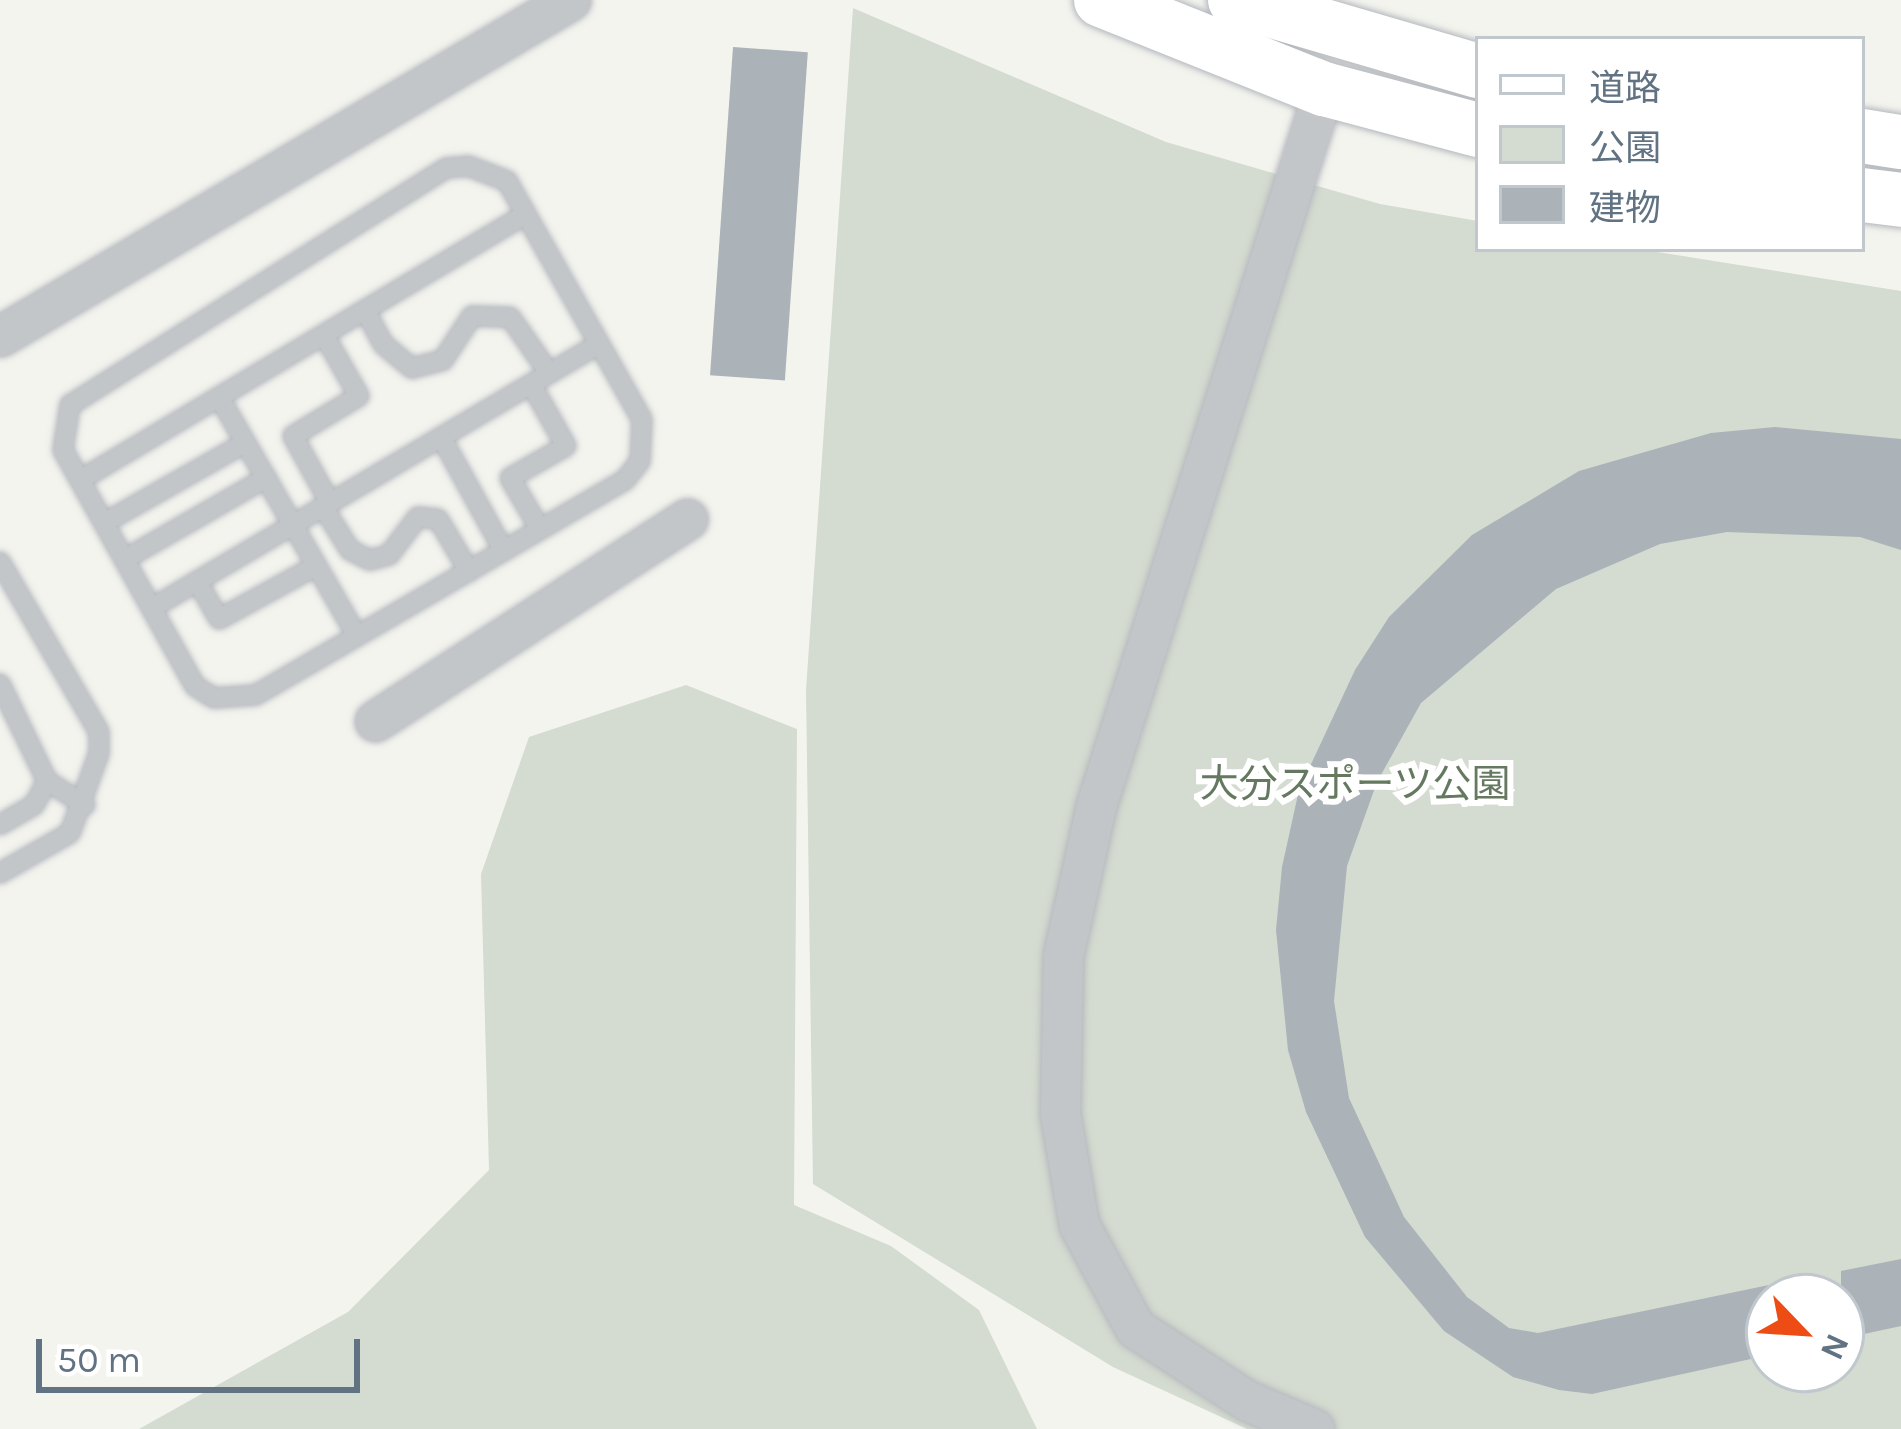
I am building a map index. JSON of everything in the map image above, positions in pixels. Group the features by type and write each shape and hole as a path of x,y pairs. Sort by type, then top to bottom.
{"street":[{"path":"0,336 570,0"},
{"path":"561,41 584,0"},
{"path":"1101,0 1324,89 1475,129"},
{"path":"1234,0 1475,70"},
{"path":"1314,1429 1246,1400 1135,1328 1079,1225 1060,1114 1063,956 1096,806 1324,89"},
{"path":"1865,136 1901,142"},
{"path":"1865,195 1901,200"},
{"path":"375,721 687,519"}],"lane":[{"path":"468,166 507,181 526,214 642,420 640,461 625,480 255,695 214,698 195,686 80,480 61,428 84,391 447,168 468,166"},
{"path":"80,480 526,214"},
{"path":"365,310 382,344 412,368 443,360 472,316 510,316 566,446 511,478 540,529"},
{"path":"323,334 359,396 292,436 350,550 370,560 389,555 418,517 438,519 470,571"},
{"path":"152,608 599,344"},
{"path":"219,397 357,636"},
{"path":"441,436 504,551"},
{"path":"104,523 245,443"},
{"path":"125,560 266,478"},
{"path":"0,562 99,732 85,805 70,833 0,873"},
{"path":"197,581 219,620 316,566"},
{"path":"0,684 7,714 47,781 85,805"},
{"path":"0,825 34,805 47,781"}],"green space":[{"name":"大分スポーツ公園","path":"853,8 1166,142 1380,204 1475,220 1475,252 1658,252 1901,291 1901,1429 1247,1429 1113,1367 813,1184 806,690"},
{"path":"686,685 797,729 794,1205 891,1246 979,1310 1037,1429 139,1429 348,1312 489,1170 481,874 529,737"}],"building":[{"path":"733,47 808,52 785,380 710,375"},
{"path":"1775,427 1901,439 1901,550 1860,537 1727,532 1660,544 1556,589 1421,703 1377,782 1347,866 1334,1001 1349,1098 1404,1217 1467,1297 1509,1328 1538,1333 1745,1290 1745,1360 1592,1394 1559,1390 1513,1377 1444,1331 1365,1237 1306,1112 1288,1050 1276,930 1282,867 1299,790 1355,670 1389,617 1472,535 1579,471 1711,433"},
{"path":"1901,1259 1901,1326 1865,1334 1865,1273 1841,1271"}]}
